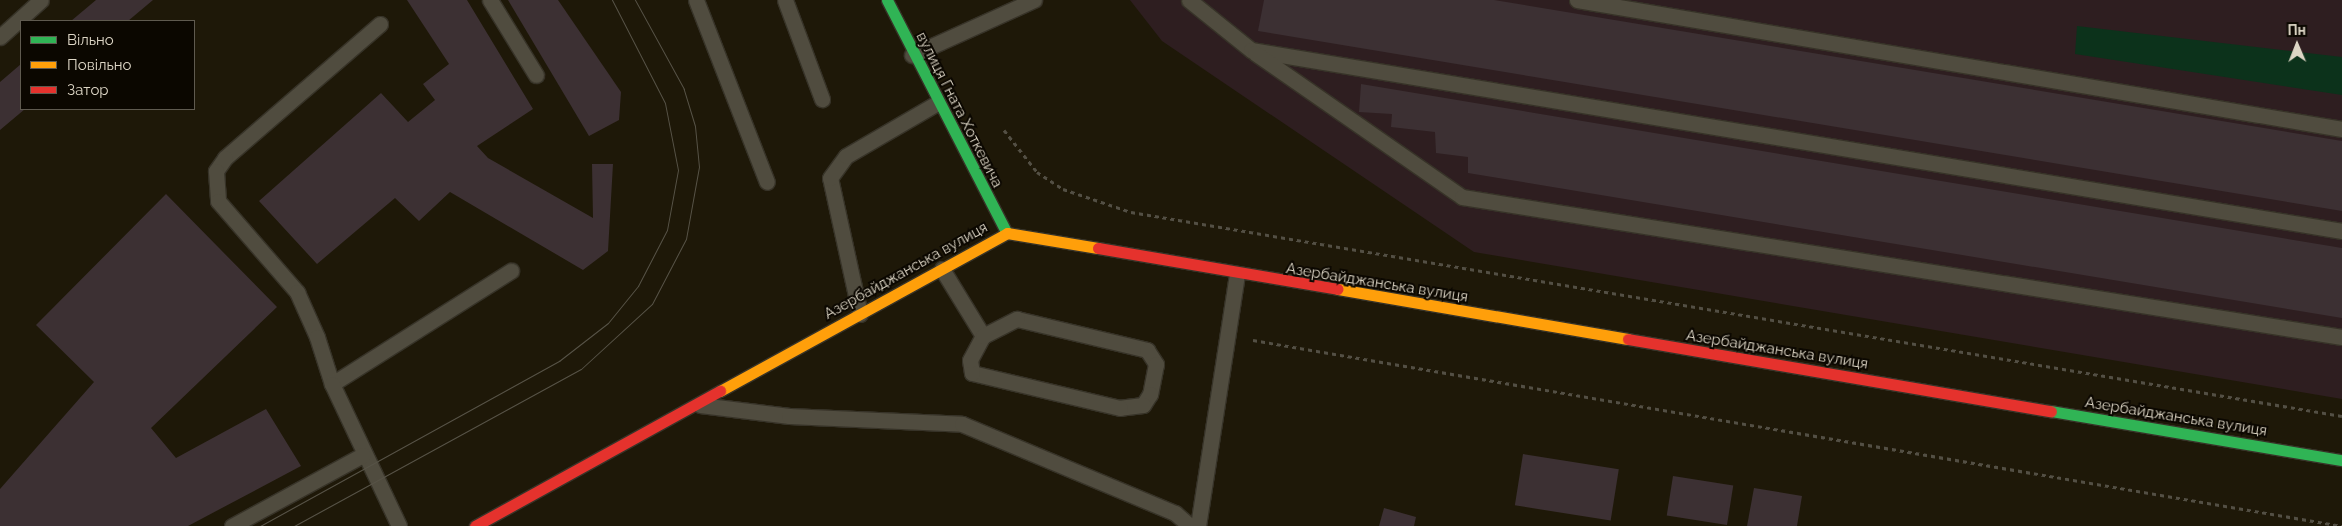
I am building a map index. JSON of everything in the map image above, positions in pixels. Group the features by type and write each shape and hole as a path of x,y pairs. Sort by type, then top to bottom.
{"street":[{"name":"вулиця Гната Хоткевича","path":"887,0 912,55 1006,233"},
{"name":"Азербайджанська вулиця","path":"475,526 1006,233 1237,275 2342,460"}],"lane":[{"path":"0,37 41,0"},
{"path":"490,0 536,75"},
{"path":"696,0 767,182"},
{"path":"785,0 822,100"},
{"path":"912,55 1034,0"},
{"path":"1189,0 1251,50 1462,197 2342,337"},
{"path":"1577,0 2342,129"},
{"path":"380,24 225,158 216,171 218,201 296,292 317,337 332,384 363,455 399,526"},
{"path":"1251,50 2342,231"},
{"path":"860,314 830,178 846,156 937,103"},
{"path":"942,269 983,336"},
{"path":"332,384 511,271"},
{"path":"1198,526 1237,275"},
{"path":"1017,319 1137,345 1152,356 1156,364 1150,394 1143,405 1120,408 980,376 972,373 970,360 983,336 1017,319"},
{"path":"696,404 789,416 962,424 1175,513 1190,526"},
{"path":"232,526 363,455"}],"path":[{"path":"1004,130 1037,172 1063,189 1131,212 2342,416"},
{"path":"1228,336 2342,526"}],"shaded area":[{"path":"1130,0 2342,0 2342,399 1474,252 1162,41"}],"green space":[{"path":"2077,26 2342,57 2342,95 2075,54"}],"building":[{"path":"96,0 153,0 129,20 72,20"},
{"path":"407,0 467,0 533,109 477,146 488,158 593,218 592,164 613,164 608,251 583,270 450,192 419,221 395,198 317,264 259,201 381,93 408,122 435,100 423,84 449,64"},
{"path":"508,0 558,0 621,92 619,120 589,136"},
{"path":"1264,0 1494,0 2342,141 2342,211 1258,31"},
{"path":"20,65 20,110 24,110 0,130 0,82"},
{"path":"1361,84 2342,248 2342,318 1468,173 1468,157 1436,153 1435,132 1391,127 1392,114 1359,112"},
{"path":"166,194 277,307 151,428 176,458 266,409 301,466 188,526 0,526 0,489 94,382 36,325"},
{"path":"1523,454 1619,469 1611,521 1515,505"},
{"path":"1673,476 1733,486 1727,525 1667,516"},
{"path":"1754,488 1802,496 1797,526 1747,526"},
{"path":"1384,508 1416,517 1414,526 1379,526"}],"tram line":[{"path":"260,526 559,361 608,323 638,286 667,230 678,170 665,103 612,0"},
{"path":"294,526 581,369 652,304 686,239 699,167 695,126 684,89 635,0"}],"traffic: fast":[{"path":"887,0 1007,233"},
{"path":"2051,411 2342,460"}],"traffic: slow":[{"path":"720,391 1007,233 1098,248"},
{"path":"1338,289 1628,339"}],"traffic: jam":[{"path":"1098,248 1338,289"},
{"path":"1628,339 2051,411"},
{"path":"475,526 720,391"}]}
